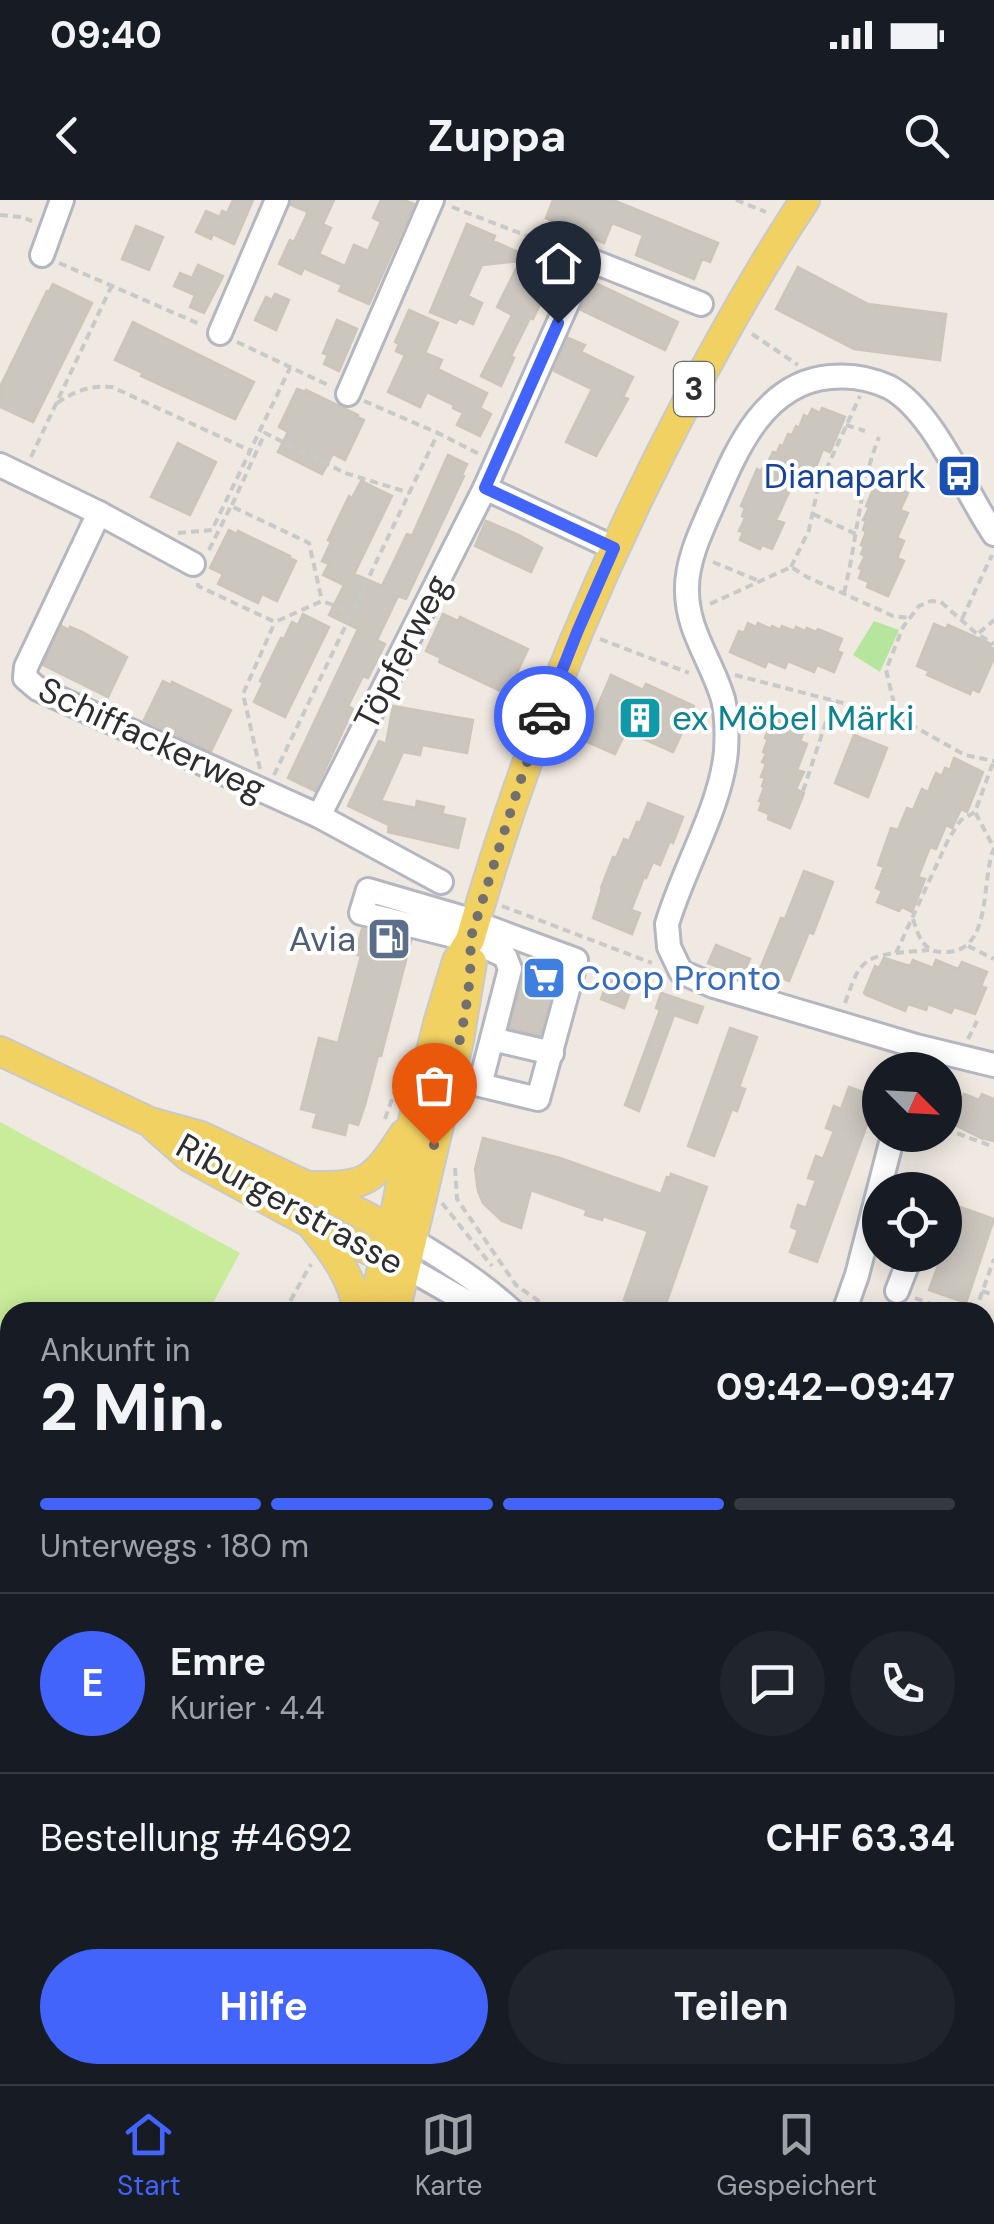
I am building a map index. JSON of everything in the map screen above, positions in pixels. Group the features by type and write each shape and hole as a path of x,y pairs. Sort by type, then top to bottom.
{"main road":[{"name":"3","path":"396,1302 413,1120 457,961 473,932 520,782 578,630 640,492 726,330 805,200"},
{"name":"3","path":"375,1302 399,1249 459,1040 473,932"},
{"name":"Riburgerstrasse","path":"0,1051 150,1122 201,1136 307,1186 399,1249"},
{"name":"Riburgerstrasse","path":"307,1186 355,1184 371,1178 383,1167 413,1120"},
{"name":"Riburgerstrasse","path":"150,1122 189,1157 310,1223 399,1249"},
{"path":"310,1223 346,1272 356,1302"}],"street":[{"path":"42,255 62,200"},
{"path":"220,333 277,200"},
{"path":"348,394 442,203"},
{"path":"587,259 701,304"},
{"name":"Töpferweg","path":"318,816 485,488 587,259"},
{"path":"994,534 914,406 890,388 868,379 845,376 806,382 785,392 754,422 728,470 694,554 686,588 694,632 722,698 727,723 725,758 716,793 667,924 669,947 680,972 714,986 916,1046 994,1065"},
{"path":"0,465 194,564"},
{"path":"485,488 614,548"},
{"name":"Schiffackerweg","path":"99,513 26,667 25,678 38,689 318,816 440,882"},
{"path":"473,932 576,960 538,1099 480,1085 510,969 505,956 473,932"},
{"path":"495,1028 552,1053"},
{"path":"914,1052 916,1046"},
{"path":"847,1302 888,1152"},
{"name":"Riburgerstrasse","path":"399,1249 471,1302"},
{"name":"Riburgerstrasse","path":"399,1249 437,1255 502,1302"},
{"path":"897,1291 904,1272"}],"path":[{"path":"736,200 766,212"},
{"path":"758,209 764,200"},
{"path":"442,203 587,259"},
{"path":"0,215 21,217 51,228"},
{"path":"42,255 220,333 496,463"},
{"path":"22,476 112,285"},
{"path":"169,534 212,530 290,368"},
{"path":"689,614 790,567 809,530 818,487 868,379"},
{"path":"57,403 81,390 112,387 250,451"},
{"path":"846,425 865,431"},
{"path":"275,622 198,586 194,564 201,565 266,433 345,473 410,492"},
{"path":"265,793 438,433"},
{"path":"844,593 854,553 861,494 879,437"},
{"path":"232,506 310,544 322,600"},
{"path":"812,514 856,534"},
{"path":"962,619 994,551"},
{"path":"694,554 759,581"},
{"path":"790,567 893,616 910,618"},
{"path":"265,793 243,694 275,622 322,600 353,612"},
{"path":"897,717 886,670 903,627 920,606 940,602 994,644"},
{"path":"977,634 994,620"},
{"path":"578,630 698,676 710,668 897,717 966,755 994,760 975,812 961,820 950,838 896,953"},
{"path":"803,791 833,701"},
{"path":"838,1021 852,983 862,966 874,957 929,950 950,952 968,946 976,938 994,848 975,812"},
{"path":"486,890 502,896 500,905 504,907 680,972"},
{"path":"912,919 929,950"},
{"path":"968,946 994,959"},
{"path":"962,1135 994,1147"},
{"path":"454,1161 457,1199 516,1285"},
{"path":"442,1202 502,1279 540,1302"},
{"path":"290,1302 316,1256"},
{"path":"978,1302 994,1259"},
{"path":"982,1291 994,1295"}],"green space":[{"path":"874,621 899,630 880,672 853,655"},
{"path":"0,1122 240,1253 213,1302 0,1302"}],"building":[{"path":"233,200 253,200 234,244 213,234 211,239 196,232 206,211 220,217 222,211 227,213"},
{"path":"292,200 334,200 323,224 331,228 319,254 345,266 354,245 368,251 381,222 373,218 381,200 414,204 369,304 339,291 342,285 304,268 301,274 279,264 308,212 291,205"},
{"path":"553,200 613,200 718,243 710,262 702,259 694,279 636,255 643,235 612,223 604,243 546,218"},
{"path":"467,224 495,236 493,241 543,263 559,235 570,241 511,356 514,358 501,386 481,376 512,315 497,307 520,261 482,265 468,296 482,303 473,324 459,318 456,323 430,312"},
{"path":"136,226 163,237 149,270 122,259"},
{"path":"198,265 223,276 204,313 190,307 195,295 174,286 180,273 192,278"},
{"path":"798,267 868,304 946,314 940,360 854,349 776,309"},
{"path":"593,282 678,322 665,350 581,310"},
{"path":"53,284 92,303 33,422 0,407 0,387"},
{"path":"275,294 289,300 276,330 255,320 266,297 272,300"},
{"path":"409,310 438,323 425,353 442,360 438,369 487,393 480,408 491,414 480,436 457,425 463,413 454,405 427,392 420,407 388,392 405,355 396,351 399,344 395,342"},
{"path":"337,320 357,329 339,371 324,364 328,355 323,353"},
{"path":"133,322 254,382 235,419 115,360"},
{"path":"568,338 585,345 581,352 633,377 623,397 628,399 596,456 566,442 592,389 554,371"},
{"path":"297,389 364,420 345,460 333,454 322,474 278,452 288,432 279,427"},
{"path":"822,408 845,417 830,452 823,449 816,467 809,464 798,489 792,486 776,520 784,523 772,549 762,545 760,549 740,540 745,518 745,508 741,506 757,469 761,471 773,452 783,446 788,434 792,435 796,426 799,428 804,415 808,417 812,409 820,413"},
{"path":"178,443 216,462 190,515 151,497"},
{"path":"448,455 467,464 464,476 406,599 398,596 377,640 385,644 348,706 353,709 315,791 288,778 358,629 329,615 344,585 323,575 329,564 322,561 331,542 328,540 349,496 352,498 361,481 392,496 354,574 382,586 407,534 412,536"},
{"path":"888,484 908,493 900,510 908,513 897,538 904,541 897,558 904,561 888,596 867,587 869,582 859,578 859,568 865,556 861,554 861,545 866,532 866,506 875,485 886,489"},
{"path":"486,521 542,548 531,572 475,546"},
{"path":"229,530 296,561 277,601 262,594 258,603 218,584 223,574 210,568"},
{"path":"303,614 329,627 285,717 254,702 281,638 284,639 292,622 298,625"},
{"path":"443,614 458,621 460,617 528,649 507,694 439,662 441,658 426,651"},
{"path":"748,623 780,630 782,626 794,631 796,627 816,632 818,629 842,639 837,651 842,653 834,672 817,665 814,672 788,661 785,668 768,661 765,667 730,652 739,631 744,633"},
{"path":"934,624 946,629 948,625 991,644 994,658 979,692 972,689 970,694 927,675 929,671 917,666"},
{"path":"62,626 82,632 127,657 108,697 43,665"},
{"name":"ex Möbel Märki","path":"611,675 643,690 646,684 694,706 673,752 626,731 615,754 583,740"},
{"path":"163,681 231,710 211,751 144,720"},
{"path":"393,706 473,720 467,753 422,745 420,755 403,752 381,801 416,808 417,801 444,807 442,814 465,819 458,848 388,832 389,825 348,806 379,741 386,744"},
{"path":"774,716 785,721 787,716 807,724 800,741 807,744 797,770 804,772 796,789 804,793 790,828 768,819 769,814 759,810 765,778 761,777 766,764 762,762 768,739 765,738"},
{"path":"854,735 887,748 868,797 835,783"},
{"path":"954,758 983,772 967,812 961,809 952,828 946,825 936,849 930,847 918,877 925,879 912,912 877,902 882,891 876,888 884,867 878,865 891,828 898,830 907,808 913,810 922,789 928,792 936,773 942,776 945,768 950,770"},
{"path":"648,803 683,817 660,865 653,862 644,877 631,910 640,913 632,934 593,918 613,857 616,858 624,839 629,841"},
{"path":"804,871 833,882 789,981 760,969"},
{"path":"362,929 411,941 365,1105 358,1125 348,1122 345,1135 313,1127 317,1113 301,1109 319,1038 338,1043 361,956 355,954"},
{"path":"716,945 750,959 742,977 708,963"},
{"path":"884,958 910,966 913,960 933,968 936,960 958,969 962,962 987,972 981,986 986,988 975,1014 954,1007 951,1013 928,1004 926,1010 908,1004 905,1011 866,995 875,966 879,968"},
{"path":"527,959 558,969 540,1035 510,1028"},
{"path":"610,975 633,984 624,1008 601,999"},
{"path":"661,993 703,1007 697,1023 674,1015 639,1111 625,1105 660,1010 656,1008"},
{"path":"730,1028 757,1037 739,1087 745,1089 737,1111 732,1109 714,1156 688,1146"},
{"path":"849,1087 862,1092 862,1138 817,1262 790,1252 798,1230 791,1227 798,1205 806,1208 816,1180 808,1178 816,1156 823,1159 834,1131 826,1128 834,1106 841,1109"},
{"path":"964,1094 979,1100 982,1094 994,1099 994,1141 962,1128"},
{"path":"483,1138 560,1158 661,1194 671,1174 707,1187 667,1302 624,1300 648,1231 603,1216 602,1220 585,1215 587,1210 531,1190 521,1228 502,1221 483,1203 475,1169"},
{"path":"962,1208 994,1219 966,1302 929,1290 936,1272 962,1272"}],"way so far":[{"path":"434,1145 459,1040 472,963 470,940 544,716"}],"place":[{"name":"Dianapark","path":"959,476"},
{"name":"ex Möbel Märki","path":"640,718"},
{"name":"Avia","path":"389,939"},
{"name":"Coop Pronto","path":"544,978"}],"route":[{"path":"544,716 614,548 485,488 558,323"}]}
